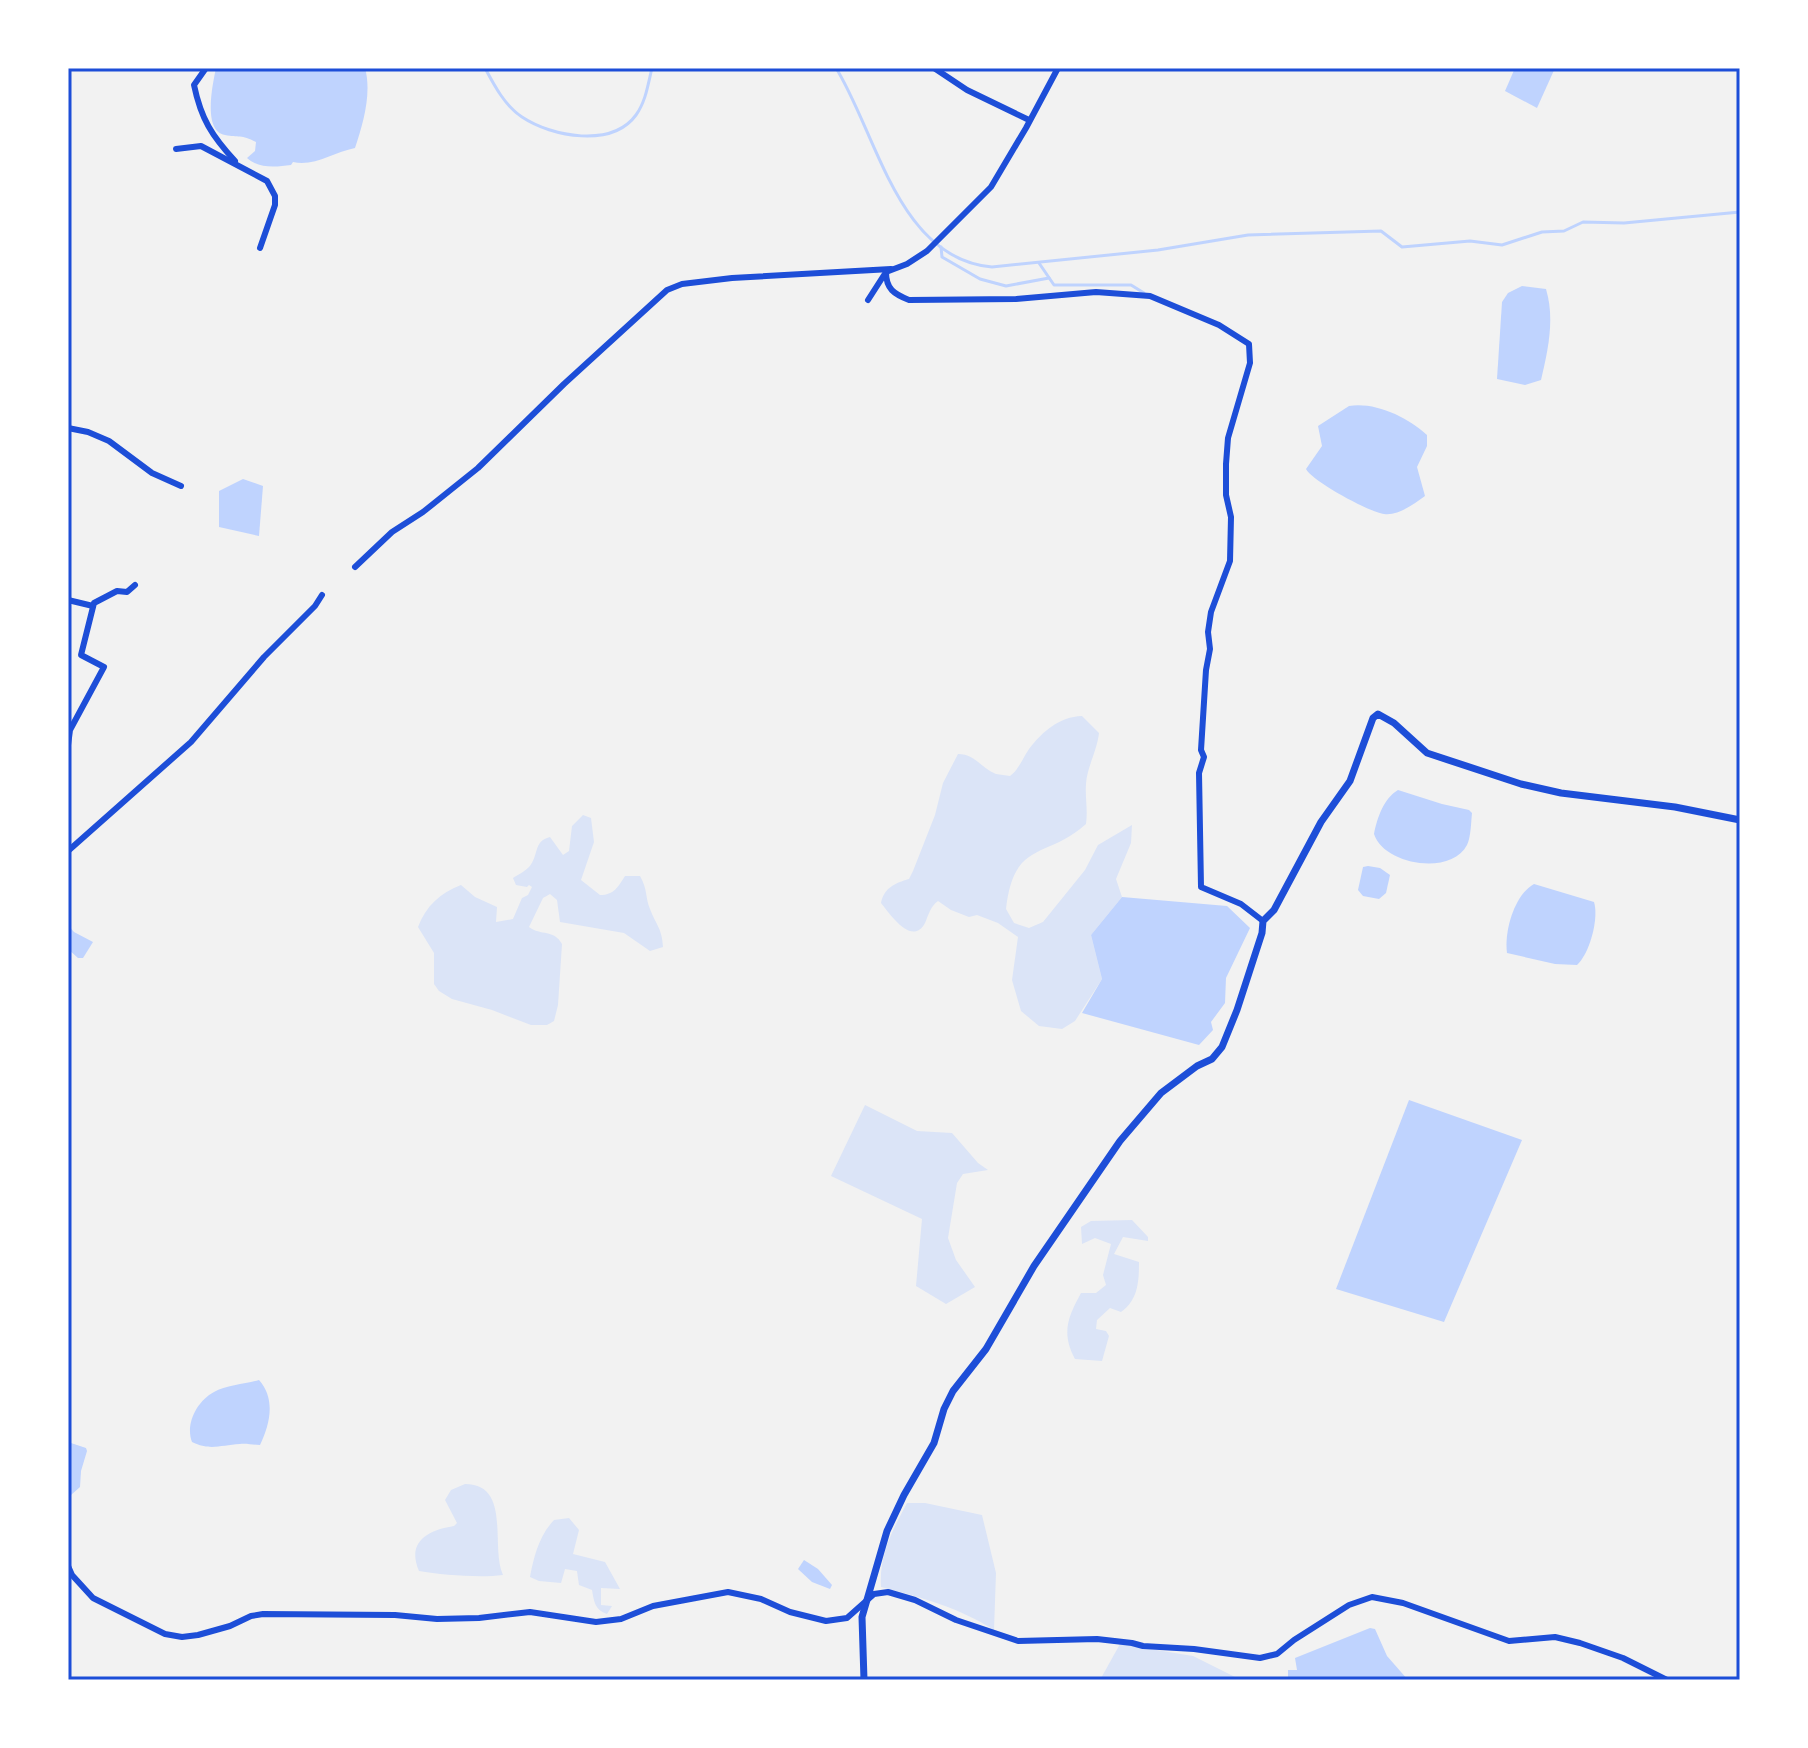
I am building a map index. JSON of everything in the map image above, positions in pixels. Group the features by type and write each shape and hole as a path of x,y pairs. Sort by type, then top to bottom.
{"street":[{"path":"206,68 194,85 200,114 217,142 237,164"},
{"path":"934,68 967,90 1029,120"},
{"path":"355,567 392,532 423,512 478,468 667,290 682,284 732,278 888,270 907,264 927,251 991,187 1058,68"},
{"path":"176,149 201,146 267,181 275,196 270,223 260,248"},
{"path":"868,300 888,270"},
{"path":"888,270 886,283 894,294 909,300 1016,299 1096,292 1150,296 1219,325 1249,344 1250,363 1228,438 1226,495 1231,517 1230,561 1211,612 1208,632 1210,649 1201,750 1204,757 1199,773 1201,887 1241,904 1263,921"},
{"path":"68,428 109,441 152,473 181,486"},
{"path":"68,745 70,730 104,667 81,655 94,603 117,591 127,592 135,585"},
{"path":"68,851 191,742 322,595"},
{"path":"68,600 93,606"},
{"path":"864,1680 861,1628 887,1531 934,1443 953,1391 986,1349 1034,1266 1129,1130 1161,1093 1197,1066 1212,1059 1222,1047 1237,1010 1262,933 1263,921 1274,910 1321,822 1342,795 1359,761 1373,718 1378,714 1394,723 1427,753 1521,784 1740,820"},
{"path":"68,1566 93,1598 165,1634 182,1637 215,1631 263,1614 395,1615 437,1619 530,1612 596,1622 612,1621 653,1606 728,1592 761,1599 790,1612 826,1621 847,1618 881,1592 903,1596 956,1620 1018,1641 1097,1639 1260,1658 1277,1654 1349,1605 1372,1597 1403,1603 1509,1641 1555,1637 1580,1643 1623,1658 1667,1680"}],"shaded area":[{"path":"1082,716 1099,733 1087,778 1086,824 1024,861 1010,887 1006,909 1014,923 1029,928 1043,922 1085,870 1098,845 1132,825 1131,843 1116,879 1122,897 1091,935 1102,979 1075,1021 1062,1029 1039,1026 1021,1011 1012,980 1018,937 998,923 977,915 969,917 938,901 931,908 925,923 914,932 895,920 881,903 891,887 909,879 935,815 943,783 958,754 969,756 996,774 1010,776 1046,731 1066,719"},
{"path":"583,815 591,818 594,842 581,880 600,895 605,895 618,887 625,876 640,876 663,947 650,951 624,933 560,922 557,900 550,894 543,898 529,927 555,936 562,944 554,1021 547,1025 531,1025 452,999 439,991 434,984 434,953 418,927 430,907 440,896 461,885 475,897 497,907 496,922 513,919 522,898 528,895 532,887 516,885 513,878 529,867 545,839 550,837 563,855 569,851 572,826"},
{"path":"865,1105 917,1131 952,1133 988,1170 963,1174 957,1183 948,1238 956,1260 975,1287 946,1304 916,1286 922,1219 831,1176"},
{"path":"1132,1220 1148,1237 1148,1241 1123,1237 1114,1254 1139,1262 1134,1296 1121,1312 1110,1308 1097,1320 1096,1329 1106,1331 1109,1336 1102,1361 1075,1359 1067,1333 1070,1318 1081,1293 1096,1293 1106,1285 1103,1275 1111,1244 1095,1238 1082,1244 1081,1227 1091,1221"},
{"path":"465,1484 480,1487 489,1494 494,1505 503,1575 461,1576 419,1571 415,1552 418,1545 436,1530 457,1523 445,1500 451,1490"},
{"path":"907,1503 925,1503 982,1515 996,1573 994,1630 954,1609 881,1587 884,1554"},
{"path":"569,1518 579,1530 573,1554 605,1562 620,1589 601,1588 601,1605 612,1606 607,1614 596,1605 592,1590 579,1585 577,1571 565,1569 561,1583 530,1577 544,1533 554,1520"},
{"path":"1120,1644 1193,1656 1241,1680 1100,1680"}],"water":[{"path":"216,68 365,68 367,98 355,148 316,161 293,162 291,165 268,166 252,162 247,158 255,151 256,142 225,135 213,125 211,106"},
{"path":"1515,68 1555,68 1537,108 1505,91"},
{"path":"1522,286 1546,289 1550,312 1548,346 1541,380 1525,385 1497,379 1502,302 1508,293"},
{"path":"1349,406 1370,406 1391,412 1427,435 1427,446 1417,467 1425,496 1400,511 1384,514 1366,508 1310,474 1306,469 1322,446 1318,426"},
{"path":"243,479 263,486 259,536 219,527 219,491"},
{"path":"1398,790 1472,813 1468,842 1459,855 1447,861 1418,863 1390,853 1380,845 1374,834 1377,822 1385,803"},
{"path":"1363,867 1380,868 1390,875 1386,893 1379,899 1363,896 1358,890"},
{"path":"1534,884 1594,902 1592,935 1577,965 1555,964 1507,953 1512,915 1521,896"},
{"path":"1122,897 1227,906 1250,928 1226,978 1225,1003 1211,1022 1213,1030 1199,1045 1082,1013 1102,979 1091,935"},
{"path":"68,925 74,932 93,942 83,958 78,958 68,949"},
{"path":"1409,1100 1522,1140 1444,1322 1336,1289"},
{"path":"259,1380 268,1395 270,1412 260,1445 210,1447 192,1442 191,1421 208,1396 224,1388"},
{"path":"68,1442 87,1451 80,1487 71,1495 68,1495"},
{"path":"804,1560 818,1569 832,1585 830,1589 812,1582 798,1569"},
{"path":"1370,1628 1375,1629 1387,1656 1408,1680 1288,1680 1288,1670 1297,1670 1295,1658"}],"waterway":[{"path":"485,68 505,101 522,117 549,130 581,136 612,132 636,115 652,68"},
{"path":"836,68 894,189 912,218 934,242 960,259 992,267 1158,250 1248,235 1381,231 1402,247 1470,241 1502,245 1542,232 1564,231 1583,222 1624,223 1740,212"},
{"path":"941,247 942,257 980,279 1006,286 1049,278"},
{"path":"1039,263 1054,285 1131,285 1144,293"}]}
